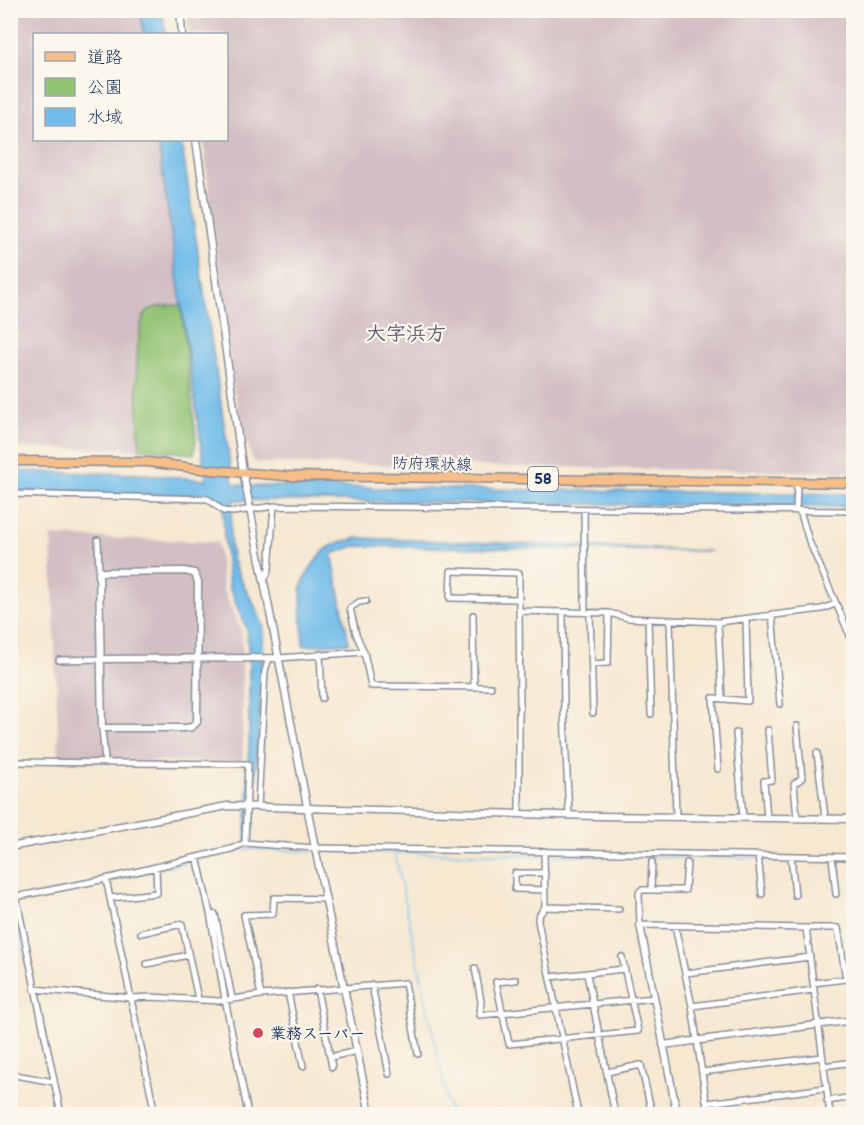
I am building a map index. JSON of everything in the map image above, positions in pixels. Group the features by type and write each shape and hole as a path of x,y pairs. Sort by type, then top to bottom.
{"main road":[{"name":"防府環状線","path":"10,461 148,462 285,476 359,478 854,483"}],"street":[{"path":"180,10 182,33"},
{"path":"196,141 238,471 250,508 307,808 370,1114"},
{"path":"796,484 796,509 801,514 809,541 854,645"},
{"path":"10,494 208,499 223,511 233,512 274,506 854,511"},
{"path":"264,581 269,569 274,506"},
{"path":"584,509 593,713"},
{"path":"98,540 102,728 105,761"},
{"path":"99,572 184,571 194,573 198,582 199,717 195,725 185,728 102,728"},
{"path":"519,599 450,598 451,571 519,573 520,707 519,814"},
{"path":"366,601 359,602 350,608 356,634 364,652 371,686 491,687"},
{"path":"519,611 609,614 628,618 718,622 822,609 835,604"},
{"path":"563,613 568,815"},
{"path":"592,664 608,663 609,614"},
{"path":"772,614 780,704"},
{"path":"472,615 474,687"},
{"path":"648,619 651,714"},
{"path":"718,769 713,698 748,701 746,619"},
{"path":"670,621 676,816"},
{"path":"718,622 722,699"},
{"path":"59,660 279,658 364,652"},
{"path":"320,654 322,698"},
{"path":"257,807 267,658"},
{"path":"797,726 802,778 794,784 797,818"},
{"path":"767,818 764,780 772,780 768,730"},
{"path":"736,733 743,817"},
{"path":"817,753 825,818"},
{"path":"10,762 248,764 245,843"},
{"path":"10,847 227,806 519,814 854,819"},
{"path":"61,1114 13,897 106,879 231,849 245,843 315,848 854,857"},
{"path":"544,851 545,907 538,921 578,1114"},
{"path":"758,855 762,894"},
{"path":"791,856 795,895"},
{"path":"197,857 228,998"},
{"path":"832,857 836,894"},
{"path":"651,889 652,862"},
{"path":"677,1114 640,925 639,893 641,890 651,889 685,890 687,862"},
{"path":"111,898 157,893 156,867"},
{"path":"545,873 515,873 515,889 545,890"},
{"path":"106,879 155,1114"},
{"path":"261,994 244,915 273,914 274,898 326,899"},
{"path":"545,907 619,909"},
{"path":"215,914 248,1114"},
{"path":"141,933 182,924 198,999"},
{"path":"640,925 838,928 846,979 813,987 692,1006"},
{"path":"675,926 698,1040 708,1114"},
{"path":"806,928 830,1114"},
{"path":"147,964 188,955"},
{"path":"516,980 496,982 509,1044 638,1031 622,957"},
{"path":"686,973 810,957"},
{"path":"475,968 481,1001 480,1015 654,998"},
{"path":"551,977 624,969"},
{"path":"587,974 615,1114"},
{"path":"34,988 131,998 220,1001 261,994 405,983 418,1054"},
{"path":"372,985 389,1074"},
{"path":"316,989 332,1067"},
{"path":"288,992 303,1066"},
{"path":"663,1045 854,1020"},
{"path":"330,1056 357,1051"},
{"path":"702,1072 822,1057"},
{"path":"823,1066 854,1062"},
{"path":"607,1072 641,1065 652,1114"},
{"path":"10,1074 54,1082"},
{"path":"706,1103 826,1088"},
{"path":"827,1101 854,1097"}],"shaded area":[{"path":"11,11 140,11 144,33 33,33 33,141 158,141 181,305 149,310 137,340 140,449 11,448"},
{"path":"187,11 853,11 853,472 257,463 252,459 234,391 203,141 228,141 228,33 189,33"},
{"path":"51,536 218,542 223,590 242,632 243,761 59,762"}],"green space":[{"path":"181,305 196,439 194,454 140,449 137,375 139,333 143,318 152,308"}],"water":[{"path":"140,11 162,11 166,33 144,33"},
{"path":"158,141 181,141 233,484 853,494 854,507 233,500 231,554 264,629 252,841 246,841 249,761 247,630 229,587 223,500 201,493 198,496 11,492 11,471 142,474 206,480"},
{"path":"358,538 711,551 355,546 332,554 349,643 303,646 301,589 306,576 314,563 329,547"}],"waterway":[{"path":"231,852 242,849 313,851"},
{"path":"317,851 541,855"},
{"path":"395,854 450,1114"},
{"path":"545,855 757,858"},
{"path":"158,869 209,857"},
{"path":"761,858 790,859"},
{"path":"794,859 854,860"},
{"path":"108,881 153,870"},
{"path":"20,899 104,882"},
{"path":"10,901 16,900"},
{"path":"14,902 50,1079"},
{"path":"51,1084 57,1114"}],"place":[{"name":"業務スーパー","path":"258,1033"}],"district":[{"name":"大字浜方","path":"406,333"}]}
